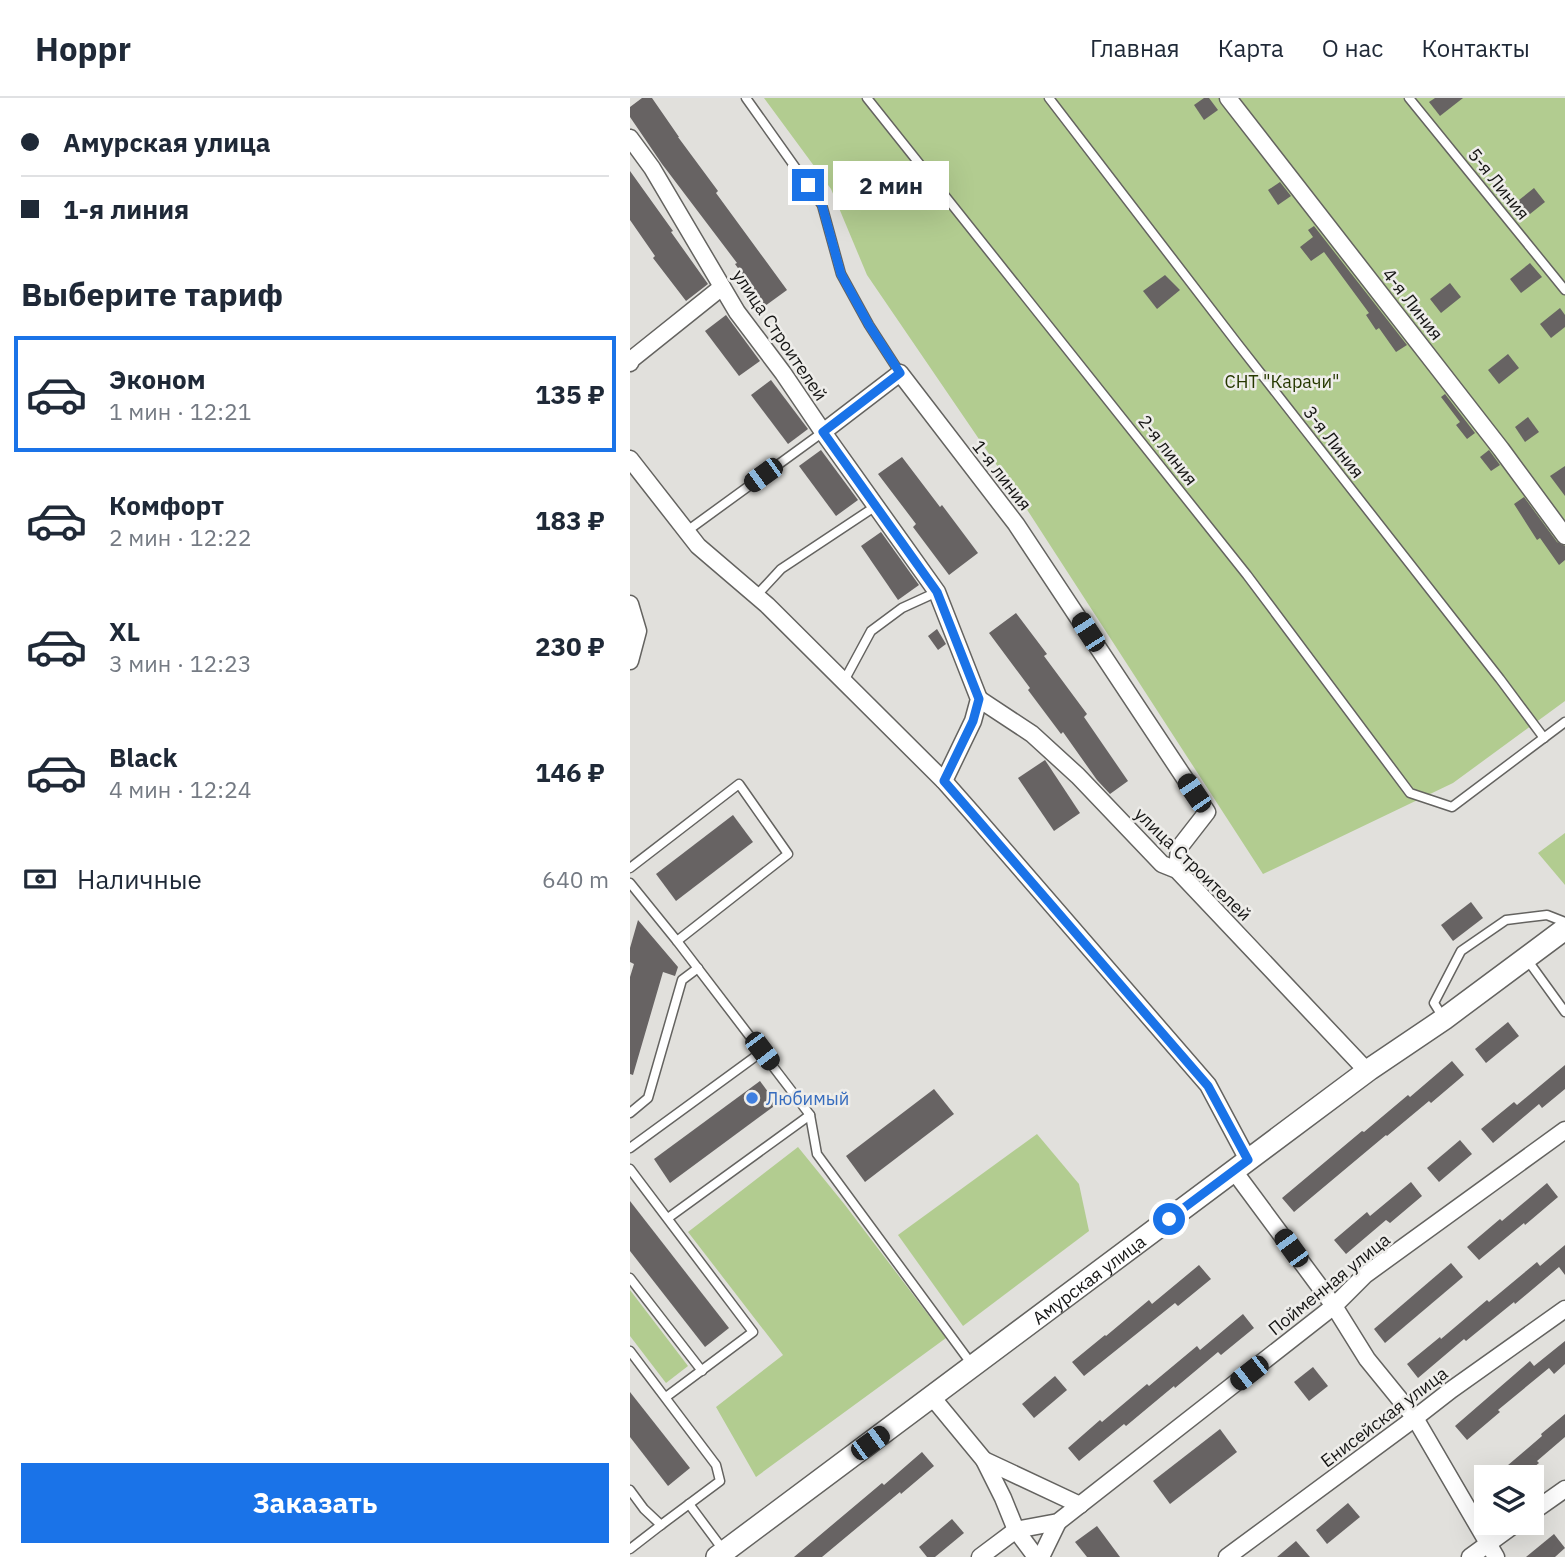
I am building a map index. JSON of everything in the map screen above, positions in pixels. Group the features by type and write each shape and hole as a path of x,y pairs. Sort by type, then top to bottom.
{"street":[{"name":"4-я Линия","path":"1228,98 1501,449 1565,536"},
{"name":"улица Строителей","path":"630,138 652,168 737,312 937,592 979,699 1032,734 1162,863 1177,870 1368,1072"},
{"path":"631,360 722,287"},
{"path":"823,432 900,373"},
{"name":"1-я линия","path":"900,373 1016,524 1207,812 1179,848 1177,870"},
{"path":"630,459 698,545 756,596 944,781 1208,1086 1241,1166 1367,1359 1415,1418 1492,1550"},
{"path":"630,604 638,631 630,661"},
{"path":"944,781 973,721 979,699"},
{"name":"Амурская улица","path":"721,1554 1241,1166 1565,929"},
{"name":"Пойменная улица","path":"980,1557 1016,1530 1058,1522 1080,1506 1334,1306 1365,1275 1565,1130"},
{"name":"Енисейская улица","path":"1227,1557 1451,1390 1565,1309"},
{"path":"932,1397 984,1460 1016,1530 1038,1557 1058,1522"},
{"path":"984,1460 1080,1506"},
{"path":"1544,1504 1565,1489"},
{"path":"1470,1557 1492,1550 1506,1535"}],"lane":[{"name":"1-я линия","path":"747,98 822,205 841,274 900,373"},
{"name":"2-я линия","path":"867,98 1247,575 1410,793 1452,807 1544,738"},
{"name":"3-я Линия","path":"1049,98 1544,738"},
{"name":"5-я Линия","path":"1409,98 1565,290"},
{"path":"687,531 823,432"},
{"path":"756,596 782,569 876,506"},
{"path":"844,682 870,631 902,608 937,592"},
{"path":"1544,738 1565,722"},
{"path":"630,868 739,784 788,854 677,941"},
{"path":"630,883 810,1115 817,1154 973,1366"},
{"path":"1444,1019 1434,1003 1461,951 1506,920 1547,915 1565,922"},
{"path":"1526,958 1565,1012"},
{"path":"630,1113 648,1098 682,980 698,968"},
{"path":"630,1149 762,1051"},
{"path":"668,1218 810,1115"},
{"path":"630,1169 753,1332 666,1397"},
{"path":"630,1278 702,1371"},
{"path":"630,1351 716,1465 720,1481 630,1549"},
{"path":"630,1490 661,1525"},
{"path":"689,1504 721,1554"}],"green space":[{"name":"СНТ \"Карачи\"","path":"764,98 1565,98 1565,701 1453,783 1263,874 1026,508 867,275 831,189"},
{"path":"1565,833 1565,885 1538,853"},
{"path":"1037,1134 1079,1184 1089,1231 963,1326 898,1235"},
{"path":"798,1147 946,1338 756,1477 716,1407 783,1355 688,1232"},
{"path":"630,1290 688,1366 666,1383 630,1336"}],"building":[{"path":"642,98 652,98 718,191 716,193 787,290 765,306 735,264 737,263 630,117 630,107"},
{"path":"1204,98 1209,98 1218,110 1204,120 1194,105"},
{"path":"1435,98 1463,98 1440,116 1429,102"},
{"path":"630,171 708,284 686,301 653,258 655,256 630,220"},
{"path":"1280,182 1291,196 1278,205 1268,190"},
{"path":"1534,188 1545,202 1525,218 1514,204"},
{"path":"1314,226 1407,345 1396,352 1379,328 1376,330 1366,315 1369,313 1324,252 1311,261 1300,247 1313,237 1308,230"},
{"path":"1530,263 1542,277 1521,293 1510,279"},
{"path":"1165,275 1180,290 1157,309 1143,291"},
{"path":"1450,283 1461,297 1441,313 1430,299"},
{"path":"1560,308 1565,315 1565,327 1551,338 1540,324"},
{"path":"726,315 760,361 739,376 705,331"},
{"path":"1508,354 1519,368 1499,384 1488,370"},
{"path":"771,380 808,429 788,444 751,395"},
{"path":"1445,394 1475,433 1467,439 1456,425 1460,422 1441,397"},
{"path":"1528,417 1539,432 1525,442 1515,427"},
{"path":"821,450 858,500 836,516 799,466"},
{"path":"1489,450 1500,465 1491,471 1480,457"},
{"path":"902,457 978,553 949,575 913,527 916,524 878,474"},
{"path":"1565,466 1565,496 1550,476"},
{"path":"1524,497 1557,542 1565,546 1565,560 1559,565 1540,538 1537,540 1514,504"},
{"path":"881,532 919,585 898,600 861,546"},
{"path":"1016,613 1087,714 1084,717 1128,781 1110,794 1063,732 1061,734 989,633"},
{"path":"937,629 946,644 938,650 928,636"},
{"path":"1045,760 1080,813 1054,831 1018,778"},
{"path":"733,815 753,842 676,901 656,874"},
{"path":"1471,902 1483,918 1453,941 1441,925"},
{"path":"638,920 678,967 675,976 663,972 633,1075 630,1074 630,977 634,964 630,962 630,948"},
{"path":"1508,1022 1519,1036 1486,1063 1475,1049"},
{"path":"1452,1061 1464,1075 1386,1135 1294,1212 1282,1198"},
{"path":"1565,1065 1565,1089 1542,1108 1539,1104 1493,1143 1481,1129 1514,1102 1517,1105"},
{"path":"760,1081 777,1104 670,1183 654,1159"},
{"path":"934,1089 954,1114 865,1182 846,1156"},
{"path":"1460,1140 1472,1154 1439,1182 1427,1168"},
{"path":"1411,1182 1422,1196 1390,1223 1386,1220 1346,1254 1334,1240 1367,1212 1370,1216"},
{"path":"1547,1183 1558,1197 1479,1260 1467,1247"},
{"path":"630,1201 729,1328 705,1347 630,1251"},
{"path":"1565,1245 1565,1275 1559,1267 1515,1304 1514,1302 1466,1341 1464,1339 1418,1378 1407,1364 1537,1262 1540,1266"},
{"path":"1451,1263 1463,1277 1385,1343 1374,1329"},
{"path":"1199,1265 1211,1279 1178,1306 1175,1303 1084,1376 1072,1362 1149,1300 1152,1304"},
{"path":"1243,1314 1254,1328 1221,1355 1218,1352 1079,1461 1068,1448 1147,1384 1149,1386 1197,1346 1200,1350"},
{"path":"1565,1341 1565,1364 1554,1374 1549,1368 1467,1440 1455,1426 1530,1361 1534,1366"},
{"path":"1313,1367 1328,1386 1309,1401 1294,1382"},
{"path":"1055,1376 1067,1390 1034,1418 1022,1404"},
{"path":"630,1392 690,1468 668,1486 630,1437"},
{"path":"1565,1414 1565,1437 1537,1461 1539,1463 1508,1465 1542,1436 1541,1434"},
{"path":"1220,1429 1237,1452 1170,1504 1153,1481"},
{"path":"922,1452 934,1466 901,1494 900,1492 822,1557 794,1557 882,1483 884,1485"},
{"path":"1348,1503 1360,1517 1327,1544 1316,1530"},
{"path":"952,1519 964,1533 935,1557 927,1557 919,1547"},
{"path":"1097,1526 1120,1557 1087,1557 1075,1542"},
{"path":"1554,1534 1565,1548 1555,1557 1526,1557"},
{"path":"1296,1541 1310,1557 1277,1557"}],"place":[{"name":"Любимый","path":"752,1098"}],"route":[{"path":"808,185 822,205 841,274 900,373 823,432 937,592 979,699 973,721 944,781 1208,1086 1248,1160 1169,1219"}]}
